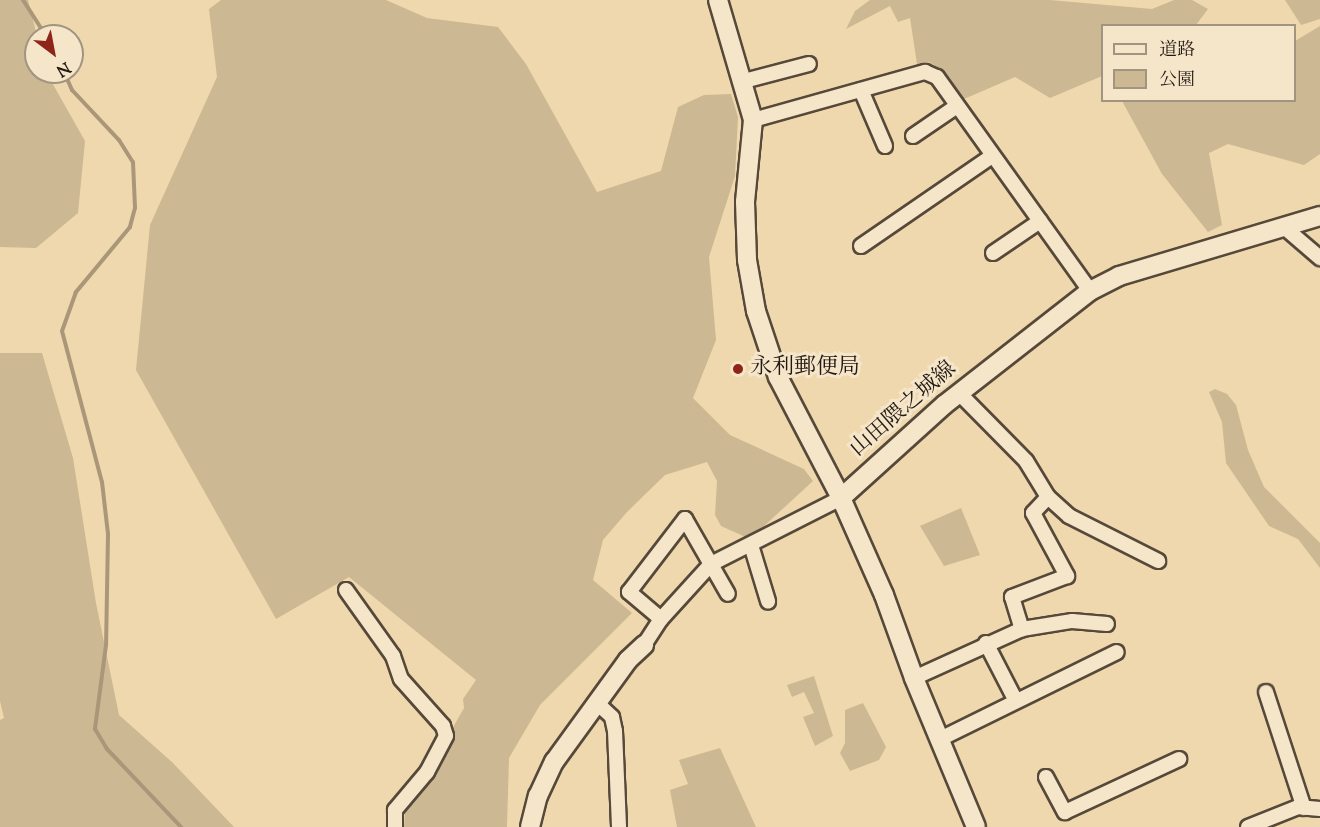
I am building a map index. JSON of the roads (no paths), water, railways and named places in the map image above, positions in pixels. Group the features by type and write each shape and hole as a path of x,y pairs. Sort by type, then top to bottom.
{"main road":[{"path":"718,0 744,81 753,120 745,202 747,260 756,311 778,377 841,498 884,595 938,740 976,827"},
{"name":"山田隈之城線","path":"841,498 959,393 1090,291 1119,276 1320,216"},
{"path":"530,827 538,796 554,762 596,702 644,645"}],"street":[{"path":"744,81 809,64"},
{"path":"753,120 925,72 937,77 1090,291"},
{"path":"861,90 885,146"},
{"path":"913,136 957,106"},
{"path":"861,246 992,156"},
{"path":"993,254 1040,221"},
{"path":"1284,226 1320,258"},
{"path":"959,393 1026,461 1048,496 1069,516 1158,561"},
{"path":"1022,629 1012,597 1067,576 1033,513 1048,496"},
{"path":"644,645 661,619 711,564 841,498"},
{"path":"661,619 629,592 685,519 728,594"},
{"path":"751,545 768,601"},
{"path":"346,590 393,656 401,679 443,726 446,736 427,772 395,810 395,827"},
{"path":"914,678 986,643 1022,629 1072,621 1107,624"},
{"path":"986,643 1016,701"},
{"path":"938,740 1117,651"},
{"path":"1266,692 1305,808"},
{"path":"596,702 612,717 615,731 619,827"},
{"path":"1046,777 1065,812 1179,759"},
{"path":"1248,827 1272,816 1305,808 1320,809"},
{"path":"1272,816 1282,827"}],"waterway":[{"path":"23,0 38,24"},
{"path":"69,84 72,90 119,140 133,162 135,208 130,227 76,292 62,331 102,482 108,534 106,645 95,729 107,749 181,827"}],"place":[{"name":"永利郵便局","path":"738,369"}]}
